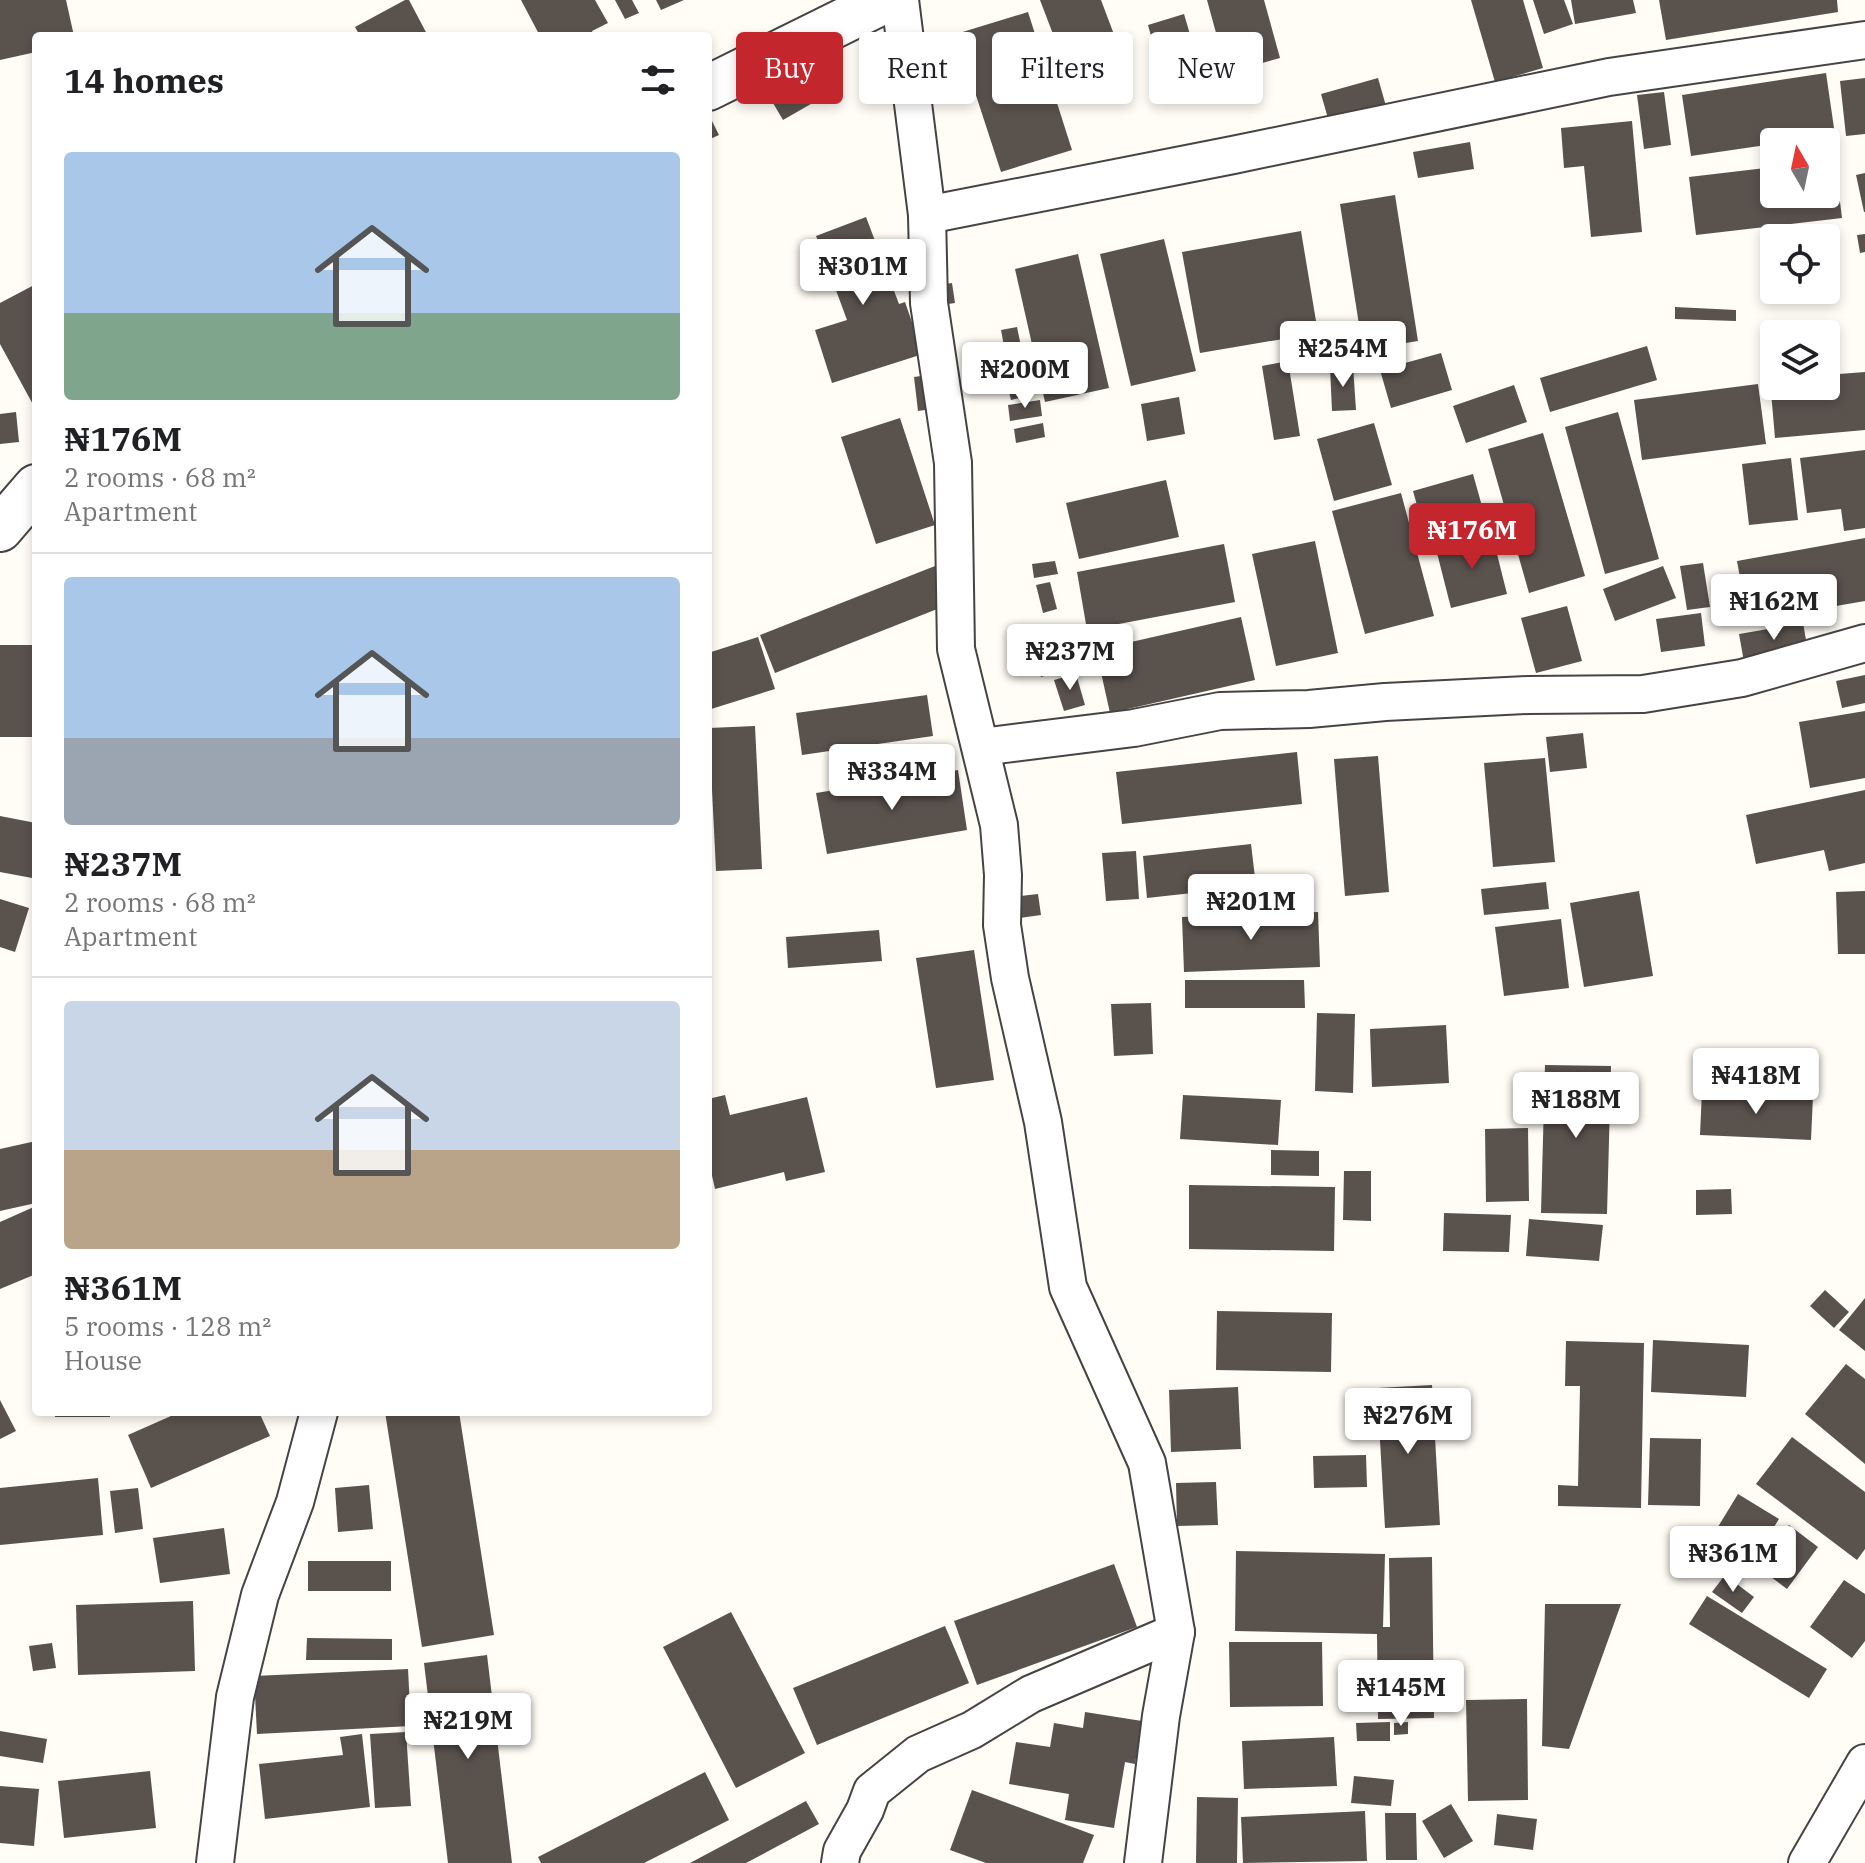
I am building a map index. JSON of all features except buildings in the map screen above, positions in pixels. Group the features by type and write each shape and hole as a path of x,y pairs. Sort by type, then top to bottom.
{"street":[{"path":"712,86 886,0"},
{"path":"900,0 927,215 929,303 953,463 956,649 999,825 1003,875 1002,925 1008,965 1043,1122 1068,1287 1147,1463 1176,1632 1161,1716 1143,1863"},
{"path":"927,215 1609,77 1865,40"},
{"path":"0,529 32,492"},
{"path":"981,747 1134,728 1220,711 1309,709 1528,695 1643,694 1742,678 1865,643"},
{"path":"215,1863 235,1697 260,1595 295,1502 318,1416"},
{"path":"840,1863 842,1851 872,1791 918,1754 972,1730 1031,1694 1176,1632"},
{"path":"1807,1863 1865,1763"}]}
